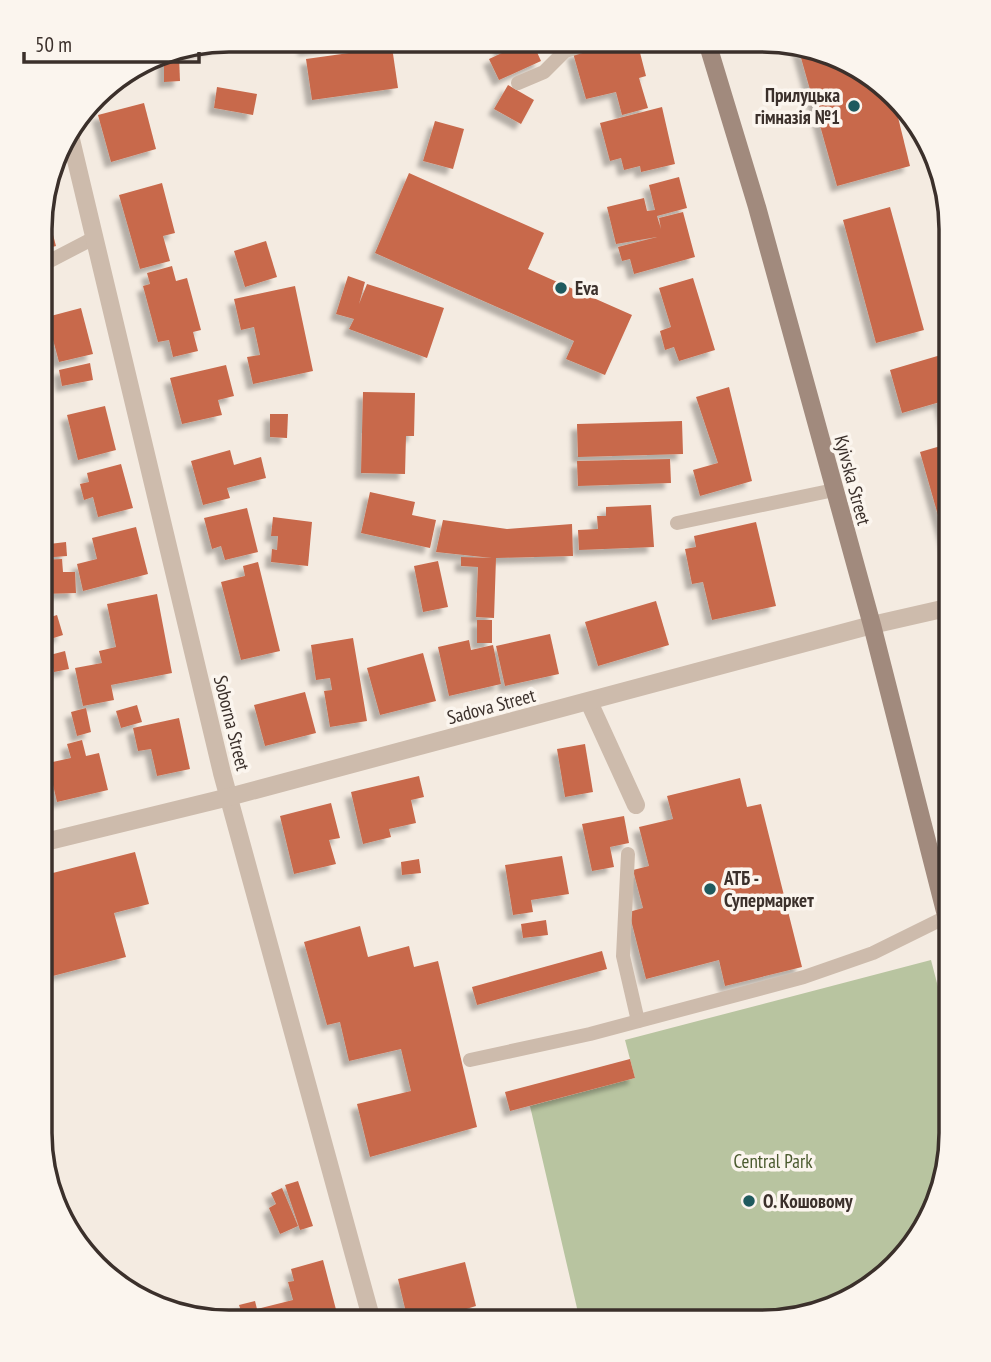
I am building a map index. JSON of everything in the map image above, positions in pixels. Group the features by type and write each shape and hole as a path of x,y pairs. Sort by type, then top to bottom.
{"main road":[{"name":"Kyivska Street","path":"710,52 757,207 872,625 938,880"}],"street":[{"name":"Soborna Street","path":"73,148 229,797 369,1310"},
{"name":"Sadova Street","path":"52,840 229,797 872,625 939,610"},
{"path":"589,702 636,805"}],"lane":[{"path":"518,83 544,72 564,52"},
{"path":"52,260 94,238"},
{"path":"677,523 834,491"},
{"path":"628,854 622,956 638,1021"},
{"path":"470,1060 638,1021 804,977 855,960 938,925"}],"green space":[{"name":"Central Park","path":"931,960 938,988 938,1144 929,1189 909,1231 878,1266 860,1280 818,1300 796,1306 761,1310 577,1310 530,1106 635,1078 625,1040"}],"building":[{"path":"356,52 393,52 398,88 312,100 306,59"},
{"path":"537,52 541,61 499,80 489,59 502,53"},
{"path":"640,52 646,76 639,78 648,108 622,115 616,92 586,99 573,53"},
{"name":"Прилуцька гімназія №1","path":"801,57 840,71 860,82 898,117 910,166 837,186"},
{"path":"179,60 180,81 164,82 164,66"},
{"path":"508,85 534,100 521,124 494,109"},
{"path":"217,87 257,94 253,115 214,108"},
{"path":"144,103 156,149 111,162 98,115"},
{"path":"662,107 675,164 641,172 640,166 624,170 621,158 610,161 600,123"},
{"path":"435,121 464,129 453,169 423,161"},
{"path":"409,173 544,233 528,269 632,315 605,375 566,359 574,341 375,253"},
{"path":"679,177 687,208 657,216 661,229 659,218 683,212 695,257 634,274 630,259 622,261 618,247 657,237 616,244 607,207 644,198 647,211 655,210 649,185"},
{"path":"162,183 175,233 163,236 170,261 140,269 119,195"},
{"path":"890,207 924,330 876,343 843,220"},
{"path":"52,231 56,246 52,247"},
{"path":"266,241 277,277 245,287 234,251"},
{"path":"172,266 176,281 187,278 201,330 193,332 198,351 173,357 169,340 158,342 143,286 150,284 147,273"},
{"path":"348,276 365,282 359,304 367,284 444,308 427,358 349,329 354,319 336,314"},
{"path":"693,278 715,350 679,361 674,347 665,350 660,331 671,327 659,288"},
{"path":"295,286 313,371 253,384 247,357 260,355 254,327 241,330 234,299"},
{"path":"81,308 93,354 59,362 52,336 52,316"},
{"path":"939,356 939,402 902,413 890,370"},
{"path":"90,363 93,380 62,386 59,370"},
{"path":"226,365 234,396 218,400 222,415 182,424 170,378"},
{"path":"729,387 752,481 700,496 693,470 718,463 696,397"},
{"path":"363,392 415,393 414,436 406,436 405,474 361,473"},
{"path":"105,406 116,450 78,460 67,415"},
{"path":"270,414 288,414 287,438 270,437"},
{"path":"682,421 683,454 578,457 577,424"},
{"path":"939,447 939,518 920,452"},
{"path":"230,450 234,465 261,457 266,478 227,488 230,498 203,505 191,461"},
{"path":"670,459 671,483 578,486 577,461"},
{"path":"121,464 133,508 98,517 93,497 84,500 80,484 89,482 87,473"},
{"path":"370,492 415,502 412,515 436,520 430,548 361,533"},
{"path":"651,505 654,547 579,550 578,530 598,529 597,516 606,516 606,507"},
{"path":"247,508 258,552 225,560 221,546 212,549 204,518"},
{"path":"273,517 312,522 308,566 271,562 272,549 277,550 278,536 271,536"},
{"path":"443,520 507,529 572,524 573,556 496,558 494,618 476,617 478,567 461,566 461,557 492,558 436,552"},
{"path":"756,522 776,606 712,620 703,582 692,584 685,549 696,547 694,536"},
{"path":"136,527 148,574 83,591 77,564 97,559 92,538"},
{"path":"66,542 67,556 52,557 52,544"},
{"path":"52,559 62,559 63,572 75,572 76,593 52,594"},
{"path":"438,561 448,607 423,612 414,566"},
{"path":"258,562 280,651 241,660 221,582 245,576 243,566"},
{"path":"157,594 172,673 111,685 114,700 83,706 75,668 102,663 99,651 116,647 107,604"},
{"path":"656,601 669,645 598,666 585,622"},
{"path":"57,615 63,635 52,638 52,617"},
{"path":"477,620 492,620 492,643 477,643"},
{"path":"550,634 559,674 505,686 496,646"},
{"path":"353,638 367,721 330,727 324,691 332,690 330,678 316,680 311,645"},
{"path":"469,640 471,650 493,645 501,684 449,696 438,647"},
{"path":"65,651 69,669 54,672 52,654"},
{"path":"423,653 436,701 380,715 367,668"},
{"path":"305,692 316,733 265,746 254,705"},
{"path":"137,705 142,722 121,728 116,711"},
{"path":"86,708 91,732 77,736 71,712"},
{"path":"179,718 190,769 157,776 151,749 138,751 133,728"},
{"path":"82,740 86,756 99,753 108,790 57,802 52,780 52,762 71,758 67,744"},
{"path":"585,744 593,792 565,797 557,749"},
{"path":"419,776 424,797 411,800 416,823 389,829 391,837 363,844 351,792"},
{"name":"АТБ - Супермаркет","path":"740,778 747,807 761,804 802,967 725,986 719,960 646,979 629,912 643,908 633,870 649,866 639,827 673,819 667,796"},
{"path":"331,803 340,838 329,840 336,864 294,874 280,816"},
{"path":"624,816 629,843 610,847 614,867 592,871 582,824"},
{"path":"135,852 149,904 114,913 126,957 52,976 52,873"},
{"path":"562,856 569,894 531,900 533,912 513,915 505,865"},
{"path":"419,859 421,873 402,875 401,862"},
{"path":"546,920 548,935 523,938 521,924"},
{"path":"360,926 368,957 409,946 414,967 438,961 477,1127 370,1157 357,1104 411,1091 401,1049 349,1061 340,1022 327,1025 304,942"},
{"path":"602,951 607,969 477,1005 472,987"},
{"path":"630,1059 635,1078 510,1111 505,1092"},
{"path":"298,1181 313,1226 300,1230 285,1185"},
{"path":"282,1188 298,1226 280,1234 269,1208 276,1204 271,1193"},
{"path":"323,1260 336,1310 241,1310 239,1305 255,1301 257,1309 293,1300 288,1282 294,1281 291,1269"},
{"path":"465,1262 476,1306 463,1310 405,1310 398,1279"}],"place":[{"name":"Прилуцька гімназія №1","path":"854,106"},
{"name":"Eva","path":"561,288"},
{"name":"АТБ - Супермаркет","path":"710,889"},
{"name":"О. Кошовому","path":"749,1201"}]}
